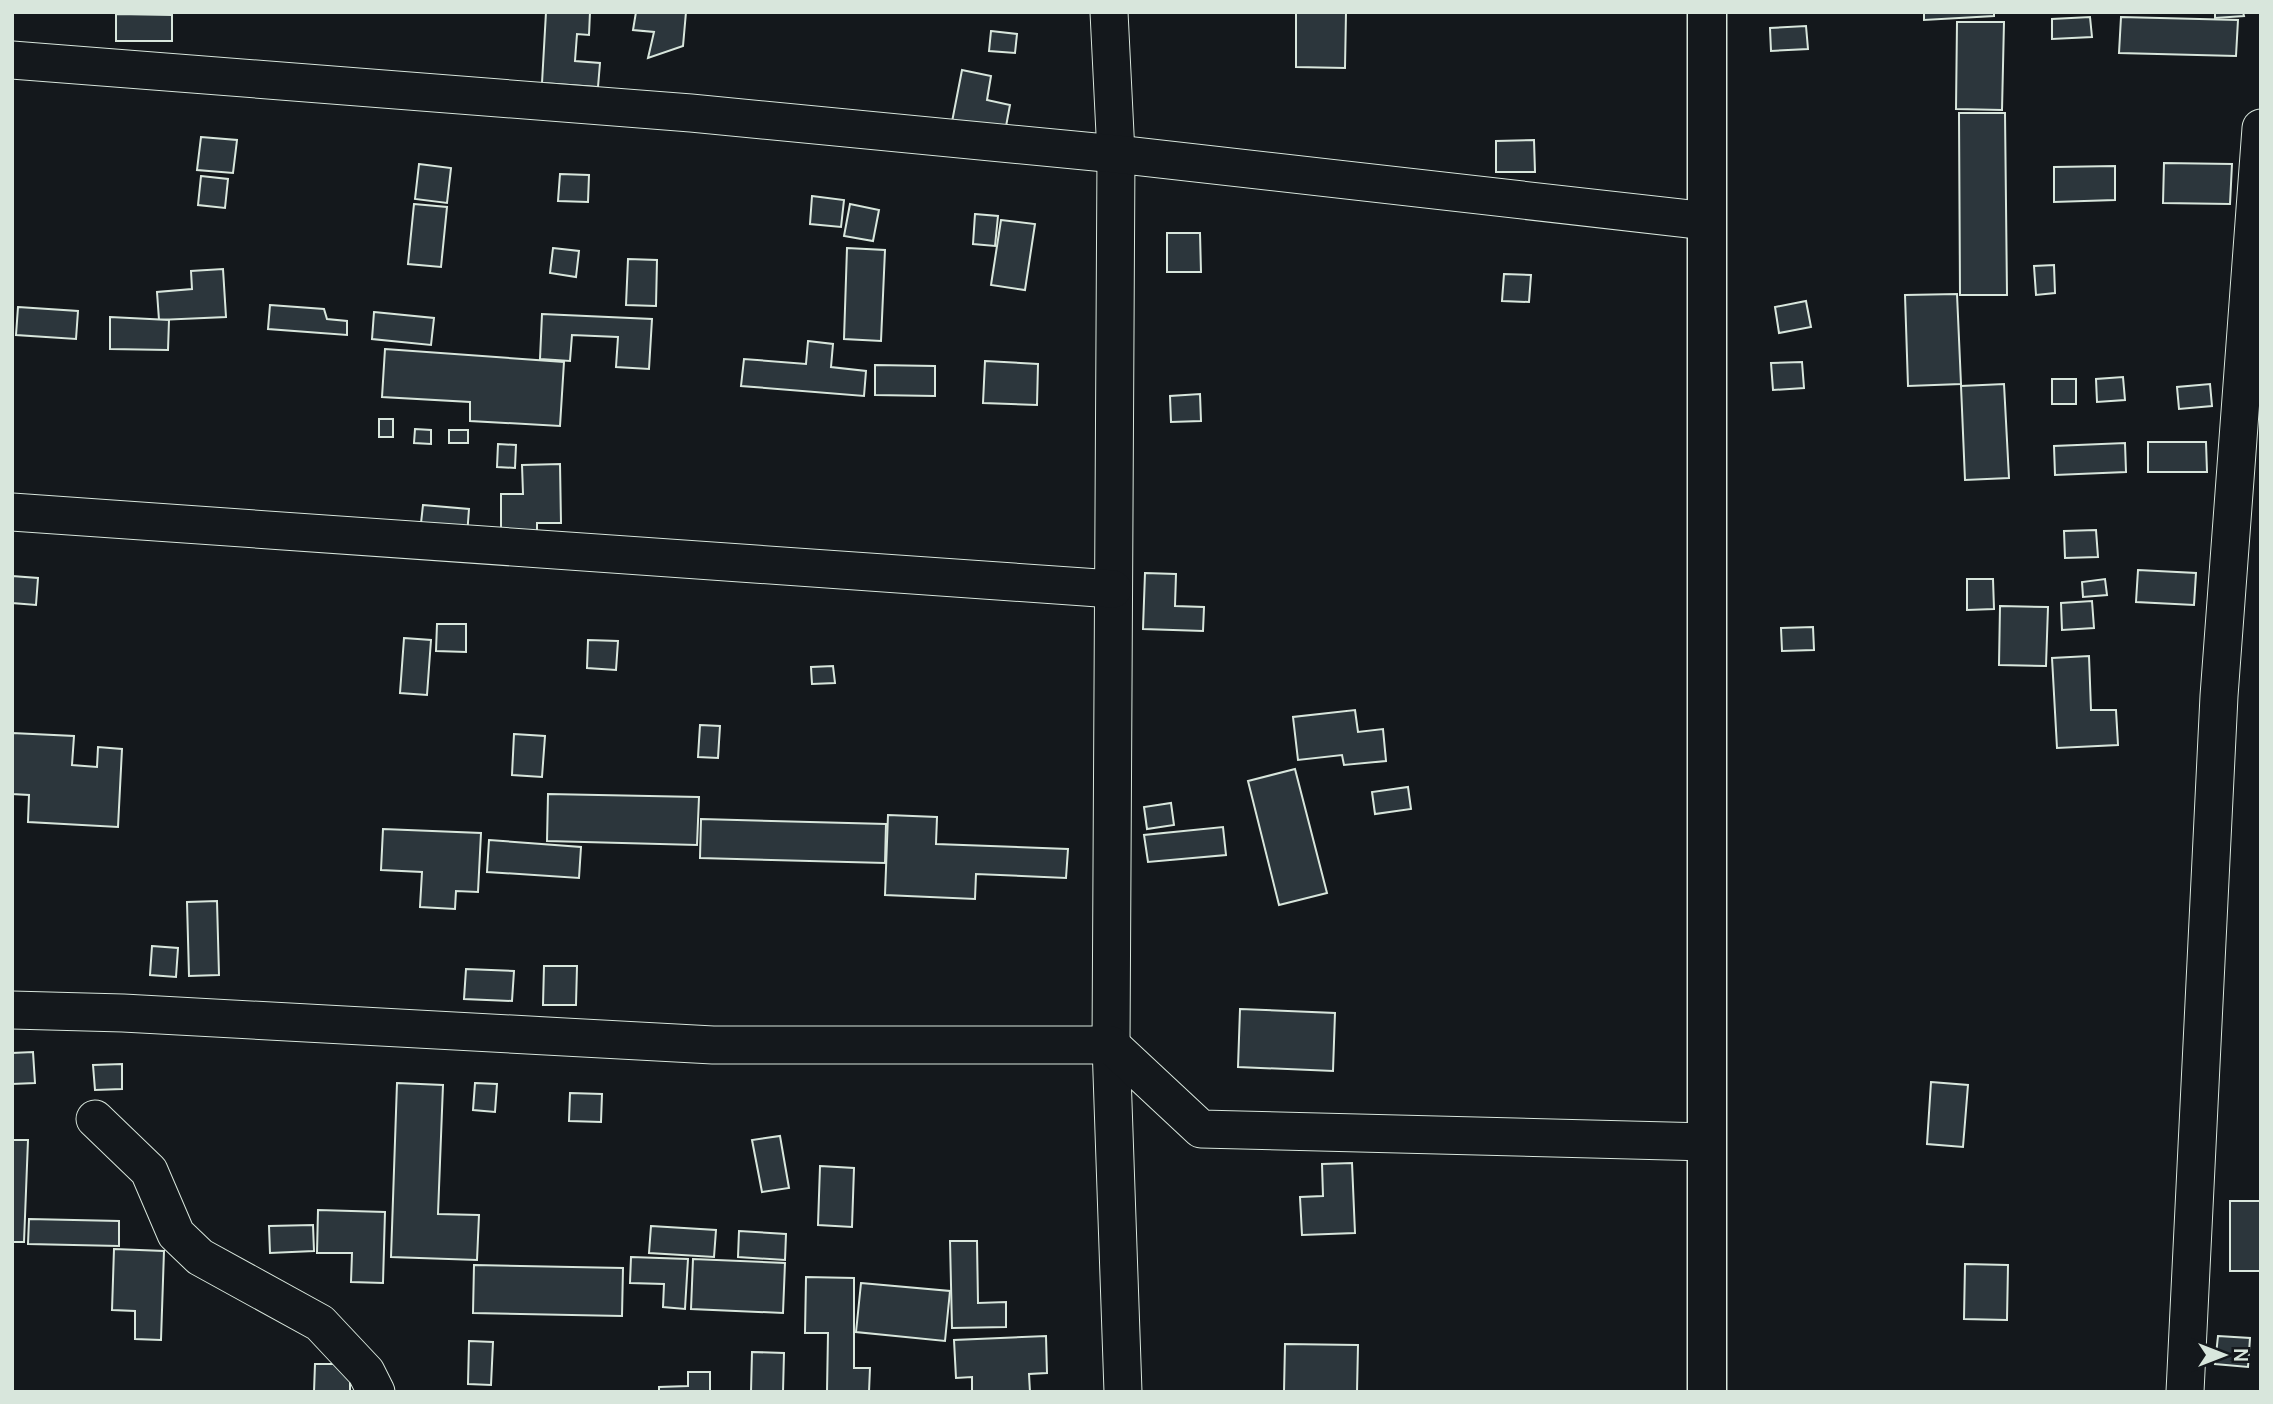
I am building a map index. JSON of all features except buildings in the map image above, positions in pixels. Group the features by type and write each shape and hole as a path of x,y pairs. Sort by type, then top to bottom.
{"street":[{"path":"1109,12 1116,154 1111,1045 1123,1392"},
{"path":"1707,12 1707,1392"},
{"path":"12,61 691,113 1116,154 1707,221"},
{"path":"2185,1392 2219,696 2261,128"},
{"path":"12,512 1113,589"},
{"path":"12,1010 123,1013 713,1045 1111,1045 1201,1129 1707,1142"},
{"path":"95,1119 149,1171 176,1234 200,1257 320,1322 366,1372 376,1392"}]}
